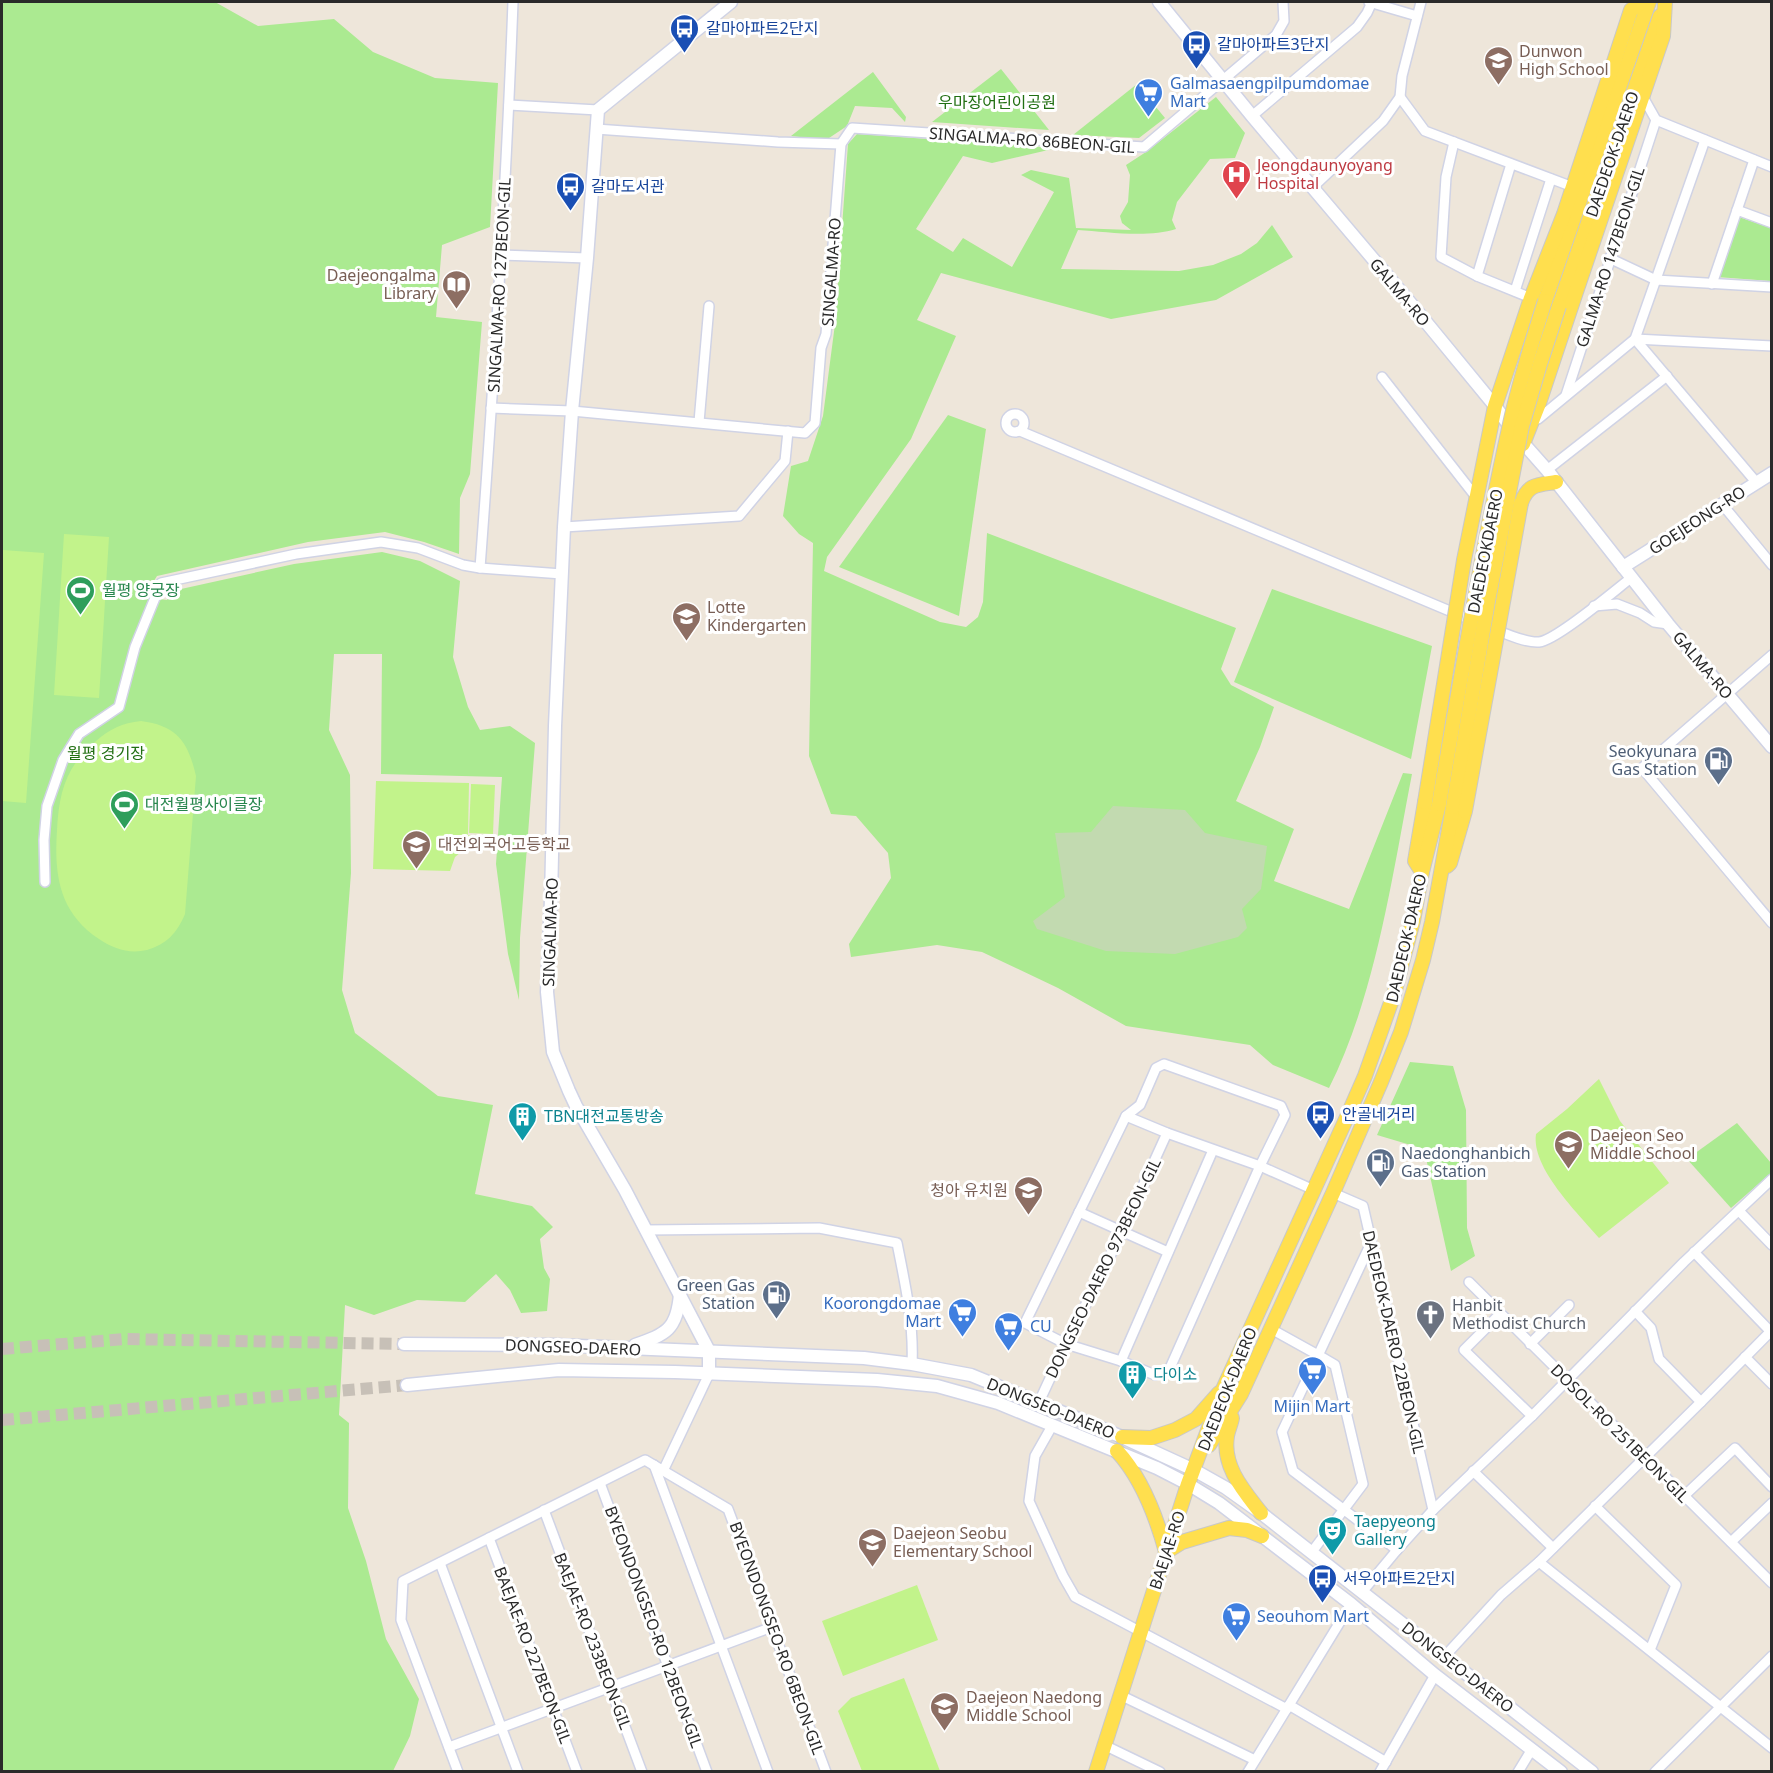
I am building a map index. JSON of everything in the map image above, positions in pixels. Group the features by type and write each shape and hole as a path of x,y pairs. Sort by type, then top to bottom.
{"main road":[{"path":"1446,806 1464,560 1495,406 1531,298 1564,214 1631,10 1642,2"},
{"name":"DAEDEOK-DAERO","path":"1545,301 1649,2"},
{"path":"1523,444 1539,406 1663,36 1665,2"},
{"name":"DAEDEOK-DAERO","path":"1559,306 1665,2"},
{"path":"1609,74 1610,114"},
{"name":"DAEDEOKDAERO","path":"1446,806 1475,601 1510,422 1545,301"},
{"name":"DAEDEOKDAERO","path":"1446,806 1522,426 1559,306"},
{"path":"1446,806 1521,503 1525,493 1534,487 1556,482"},
{"name":"DAEDEOK-DAERO","path":"1194,1470 1224,1387 1365,1076 1394,994 1413,921 1422,872 1446,806"},
{"name":"DAEDEOK-DAERO","path":"1194,1470 1241,1394 1381,1082 1412,998 1430,930 1440,874 1446,806"},
{"path":"1122,1437 1151,1438 1185,1425 1196,1419 1224,1387"},
{"path":"1241,1394 1226,1438 1228,1460 1236,1480 1261,1513"},
{"path":"1117,1451 1135,1477 1160,1529 1166,1552 1182,1542 1229,1528 1247,1530 1262,1536"},
{"name":"BAEJAE-RO","path":"1096,1772 1194,1470"}],"street":[{"name":"SINGALMA-RO 127BEON-GIL","path":"480,568 501,255 513,2"},
{"path":"509,105 598,110 731,2"},
{"name":"GALMA-RO","path":"1159,2 1312,189 1407,299 1495,406 1523,444 1547,470 1668,624 1772,747"},
{"name":"SINGALMA-RO 86BEON-GIL","path":"852,128 1068,144 1144,147 1276,35 1284,21 1284,2"},
{"path":"1252,116 1357,27 1367,13 1371,2 1417,16"},
{"path":"1312,189 1383,121 1400,97 1402,76 1421,2"},
{"name":"DAEDEOK-DAERO","path":"1400,97 1425,131 1573,187"},
{"path":"1642,97 1656,120 1772,167"},
{"name":"SINGALMA-RO","path":"598,110 564,527 547,992 553,1052 576,1106 625,1190 709,1351"},
{"name":"GALMA-RO 147BEON-GIL","path":"1566,395 1656,120"},
{"name":"SINGALMA-RO","path":"491,408 572,411 805,433 815,423 821,348 826,334 841,144 852,128"},
{"path":"596,129 778,142 841,144"},
{"path":"1635,339 1705,140"},
{"path":"1454,142 1446,177 1441,256 1477,276 1531,298"},
{"path":"1712,284 1754,160"},
{"path":"1477,276 1511,164"},
{"path":"1515,291 1551,179"},
{"path":"1737,210 1772,223"},
{"path":"501,255 586,258"},
{"path":"1609,258 1656,279 1772,287"},
{"path":"699,422 709,306"},
{"path":"1635,339 1772,346"},
{"path":"1635,339 1756,482"},
{"name":"GALMA-RO 147BEON-GIL","path":"1538,419 1635,339"},
{"path":"1547,470 1667,376"},
{"path":"1382,377 1476,497"},
{"path":"564,527 740,516 785,461 788,430"},
{"path":"1020,432 1510,635 1539,642 1556,635 1631,578"},
{"name":"GOEJEONG-RO","path":"1623,567 1772,473"},
{"path":"1722,504 1772,565"},
{"path":"45,882 44,840 47,806 63,760 79,734 119,707 135,647 161,583 296,554 381,542 418,549 463,565 562,574"},
{"path":"1594,606 1617,604 1640,613 1654,622 1668,624"},
{"path":"1769,916 1642,768 1772,655"},
{"path":"1164,1064 1281,1106 1285,1115 1170,1368 1155,1375 1121,1361 1066,1344 1025,1323 1126,1116 1140,1105 1156,1068 1164,1064"},
{"path":"1126,1116 1167,1134 1260,1166 1314,1190"},
{"name":"DONGSEO-DAERO 973BEON-GIL","path":"1040,1402 1167,1134"},
{"path":"1121,1361 1212,1150"},
{"path":"1363,1591 1433,1510 1568,1381 1694,1252 1772,1179"},
{"name":"DAEDEOK-DAERO 22BEON-GIL","path":"1333,1193 1363,1206 1433,1510"},
{"path":"1738,1211 1772,1245"},
{"path":"1079,1212 1168,1252"},
{"path":"646,1230 819,1228 897,1244 913,1343 912,1364"},
{"path":"1371,1243 1282,1432 1293,1472 1397,1550"},
{"path":"1444,1656 1501,1595 1539,1562 1771,1331 1694,1252"},
{"name":"DOSOL-RO 251BEON-GIL","path":"1469,1282 1772,1583"},
{"path":"626,1348 658,1337 669,1329 679,1310 680,1293"},
{"path":"1530,1344 1569,1305"},
{"path":"1635,1311 1651,1328 1659,1359 1701,1402"},
{"path":"1500,1314 1464,1350 1532,1416"},
{"path":"1271,1329 1335,1365 1363,1484 1311,1553"},
{"name":"DONGSEO-DAERO","path":"404,1344 556,1345 864,1358 971,1375 1122,1437 1194,1470 1226,1488 1363,1591 1592,1772"},
{"path":"663,1471 708,1374 709,1351"},
{"path":"1745,1357 1772,1384"},
{"name":"DONGSEO-DAERO","path":"407,1385 559,1370 833,1377 937,1386 998,1403 1157,1468 1219,1503 1351,1604 1435,1675 1561,1772"},
{"path":"1052,1426 1035,1456 1029,1501 1075,1597 1288,1707 1386,1762"},
{"path":"1684,1496 1735,1448 1772,1487"},
{"path":"458,1772 401,1620 403,1581 645,1460 654,1465 768,1772"},
{"name":"BYEONDONGSEO-RO 6BEON-GIL","path":"654,1465 728,1509 826,1772"},
{"path":"1473,1471 1553,1548"},
{"name":"BYEONDONGSEO-RO 12BEON-GIL","path":"600,1483 707,1772"},
{"path":"1731,1542 1772,1503"},
{"path":"1595,1506 1676,1585 1650,1650"},
{"name":"BAEJAE-RO 233BEON-GIL","path":"544,1510 642,1772"},
{"name":"BAEJAE-RO 227BEON-GIL","path":"489,1538 577,1772"},
{"path":"1539,1562 1772,1748"},
{"path":"440,1563 518,1772"},
{"path":"1248,1772 1351,1604"},
{"path":"449,1747 772,1627"},
{"path":"1655,1772 1772,1656"},
{"path":"1380,1772 1435,1675"},
{"path":"1120,1695 1255,1760"},
{"path":"1104,1745 1160,1772"},
{"path":"1518,1772 1532,1749"}],"green space":[{"name":"월평 경기장","path":"2,2 215,2 258,26 334,19 373,52 435,78 498,83 490,227 442,245 436,317 482,322 470,474 460,498 459,554 385,532 308,542 157,576 144,597 167,600 172,591 294,564 382,552 420,561 460,581 453,657 468,707 480,730 510,726 535,743 520,938 519,1000 508,954 496,864 502,777 381,774 382,654 334,654 329,730 350,775 351,873 342,990 355,1033 438,1096 493,1105 475,1194 532,1206 553,1227 540,1239 544,1268 550,1279 547,1311 521,1313 510,1290 496,1274 465,1302 417,1300 374,1315 345,1305 339,1415 349,1423 348,1508 366,1561 386,1639 419,1699 410,1736 393,1771 2,1772"},
{"name":"우마장어린이공원","path":"1001,69 1049,130 932,122"},
{"path":"873,72 906,117 905,122 892,108 855,106 847,126 826,140 791,136"},
{"path":"1137,84 1165,118 1139,138 1073,135"},
{"path":"1216,97 1245,133 1235,158 1210,159 1177,202 1172,220 1176,229 1141,234 1078,230 1061,269 1179,271 1213,265 1241,254 1257,243 1272,225 1293,257 1216,300 1111,319 941,273 917,320 956,336 911,439 827,557 824,571 940,622 966,627 978,617 983,602 987,533 1236,628 1221,669 1231,685 1274,707 1260,747 1236,801 1294,829 1274,881 1349,909 1403,773 1412,774 1371,974 1345,1052 1329,1088 1273,1065 1250,1045 1126,1026 1058,988 982,952 937,945 851,957 849,944 891,878 888,853 856,816 831,814 809,756 813,543 799,534 783,516 791,466 808,461 823,416 835,324 848,144 857,134 1057,148 992,163 963,156 916,229 953,252 963,238 1012,267 1054,192 1021,175 1031,170 1069,178 1076,228 1131,230 1122,223 1120,216 1128,202 1130,175 1126,165"},
{"path":"1739,217 1771,228 1771,281 1717,277"},
{"path":"948,415 986,429 959,616 839,567"},
{"name":"월평 양궁장","path":"64,534 109,537 99,698 54,695"},
{"path":"3,550 44,553 26,803 2,801"},
{"path":"1272,589 1432,646 1411,759 1234,682"},
{"name":"대전월평사이클장","path":"141,721 164,727 179,738 185,745 196,776 185,914 175,932 166,941 154,948 134,951 122,950 105,943 75,917 67,905 58,877 56,846 62,792 71,770 86,750 111,730 128,723"},
{"path":"376,781 469,783 468,835 481,836 455,857 450,871 373,869"},
{"path":"471,784 495,785 493,834 469,833"},
{"path":"1113,806 1185,810 1205,833 1267,846 1261,889 1242,909 1247,928 1238,937 1175,954 1106,951 1037,929 1033,921 1065,897 1055,833 1091,832"},
{"path":"1410,1062 1453,1066 1466,1110 1467,1228 1475,1256 1451,1271 1424,1149 1377,1135"},
{"path":"1599,1079 1620,1121 1669,1183 1599,1238 1548,1175 1536,1147 1536,1134"},
{"path":"1737,1123 1771,1163 1771,1173 1731,1208 1687,1159"},
{"path":"917,1585 938,1640 843,1676 822,1621"},
{"path":"904,1678 940,1771 862,1771 838,1711 851,1698"}],"tunnel":[{"path":"2,1349 124,1339 404,1344"},
{"path":"2,1420 407,1385"}],"place":[{"name":"갈마아파트2단지","path":"685,54"},
{"name":"갈마아파트3단지","path":"1196,70"},
{"name":"Dunwon High School","path":"1498,86"},
{"name":"Galmasaengpilpumdomae Mart","path":"1149,118"},
{"name":"Jeongdaunyoyang Hospital","path":"1236,200"},
{"name":"갈마도서관","path":"570,212"},
{"name":"Daejeongalma Library","path":"457,310"},
{"name":"월평 양궁장","path":"81,616"},
{"name":"Lotte Kindergarten","path":"686,642"},
{"name":"Seokyunara Gas Station","path":"1718,786"},
{"name":"대전월평사이클장","path":"124,830"},
{"name":"대전외국어고등학교","path":"417,870"},
{"name":"안골네거리","path":"1321,1140"},
{"name":"TBN대전교통방송","path":"523,1142"},
{"name":"Daejeon Seo Middle School","path":"1569,1170"},
{"name":"Naedonghanbich Gas Station","path":"1380,1188"},
{"name":"청아 유치원","path":"1029,1216"},
{"name":"Green Gas Station","path":"776,1320"},
{"name":"Koorongdomae Mart","path":"962,1338"},
{"name":"Hanbit Methodist Church","path":"1431,1340"},
{"name":"CU","path":"1009,1352"},
{"name":"Mijin Mart","path":"1312,1396"},
{"name":"다이소","path":"1132,1400"},
{"name":"Taepyeong Gallery","path":"1333,1556"},
{"name":"Daejeon Seobu Elementary School","path":"872,1568"},
{"name":"서우아파트2단지","path":"1322,1604"},
{"name":"Seouhom Mart","path":"1236,1642"},
{"name":"Daejeon Naedong Middle School","path":"945,1732"}]}
